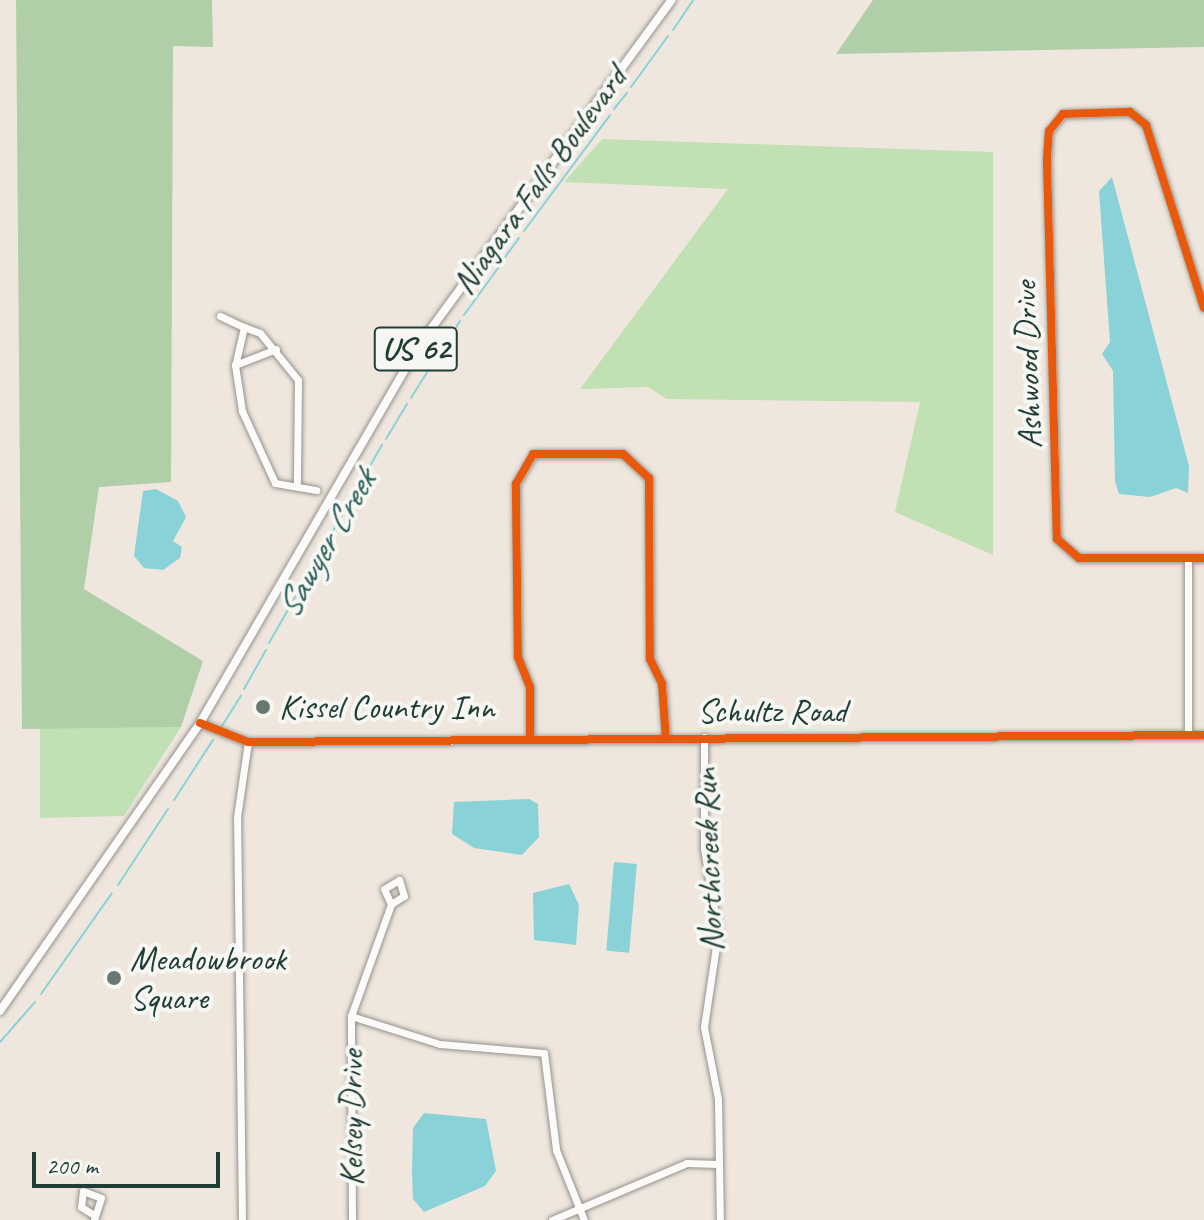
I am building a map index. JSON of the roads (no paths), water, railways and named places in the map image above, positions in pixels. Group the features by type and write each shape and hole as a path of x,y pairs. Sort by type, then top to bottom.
{"main road":[{"name":"Niagara Falls Boulevard","path":"0,1011 200,723 417,348 672,0"}],"street":[{"name":"Ashwood Drive","path":"1204,308 1149,132 1140,117 1120,111 1063,114 1049,131 1057,539 1079,558 1204,558"},
{"path":"220,316 244,327 276,349 298,380 297,482"},
{"path":"244,327 235,365 242,411 275,483 297,482 316,490"},
{"path":"235,365 276,349"},
{"path":"530,738 530,687 518,657 516,484 533,454 623,454 649,478 650,659 662,684 666,738"},
{"path":"1188,559 1188,735"},
{"name":"Schultz Road","path":"200,723 248,742 1204,735"},
{"name":"Northcreek Run","path":"704,737 704,848 718,933 704,1027 718,1099 720,1220"},
{"path":"242,1220 237,817 248,742"},
{"name":"Kelsey Drive","path":"352,1220 351,1016 391,904"},
{"name":"Kelsey Drive","path":"351,1016 440,1044 544,1053 556,1150 584,1220"},
{"path":"552,1220 687,1163 718,1164"}],"water":[{"path":"1112,177 1189,466 1188,493 1176,488 1150,497 1119,494 1115,482 1113,371 1102,354 1110,342 1099,191"},
{"path":"156,489 178,501 186,517 173,541 182,547 180,558 163,570 144,568 134,556 143,491"},
{"path":"529,799 538,804 539,837 522,855 474,848 452,834 454,802"},
{"path":"614,862 637,864 629,953 606,951"},
{"path":"569,884 579,905 576,945 534,940 533,893"},
{"path":"424,1113 486,1119 496,1171 485,1186 424,1212 413,1199 412,1172 413,1128"}],"waterway":[{"name":"Sawyer Creek","path":"673,30 693,0"},
{"name":"Sawyer Creek","path":"631,87 668,36"},
{"name":"Sawyer Creek","path":"614,109 627,93"},
{"name":"Sawyer Creek","path":"524,231 610,115"},
{"name":"Sawyer Creek","path":"503,260 519,238"},
{"name":"Sawyer Creek","path":"464,315 501,264"},
{"name":"Sawyer Creek","path":"436,358 460,321"},
{"name":"Sawyer Creek","path":"411,398 432,364"},
{"name":"Sawyer Creek","path":"386,439 407,404"},
{"name":"Sawyer Creek","path":"269,643 382,445"},
{"name":"Sawyer Creek","path":"244,689 266,650"},
{"name":"Sawyer Creek","path":"222,726 241,696"},
{"name":"Sawyer Creek","path":"174,800 213,740"},
{"name":"Sawyer Creek","path":"118,885 168,809"},
{"name":"Sawyer Creek","path":"41,994 112,893"},
{"name":"Sawyer Creek","path":"0,1042 35,1002"}],"place":[{"name":"Kissel Country Inn","path":"263,707"},
{"name":"Meadowbrook Square","path":"114,978"}]}
